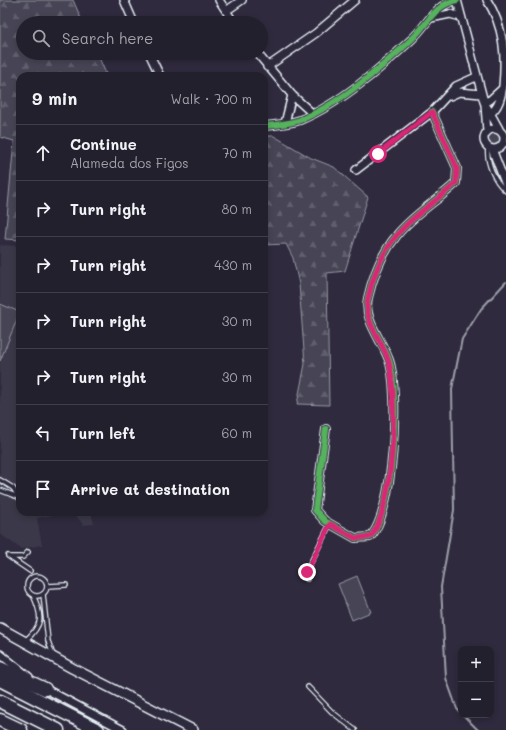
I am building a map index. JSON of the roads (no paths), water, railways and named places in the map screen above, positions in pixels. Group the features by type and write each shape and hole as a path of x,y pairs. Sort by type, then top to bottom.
{"highway":[{"path":"0,668 45,689"},
{"path":"0,680 98,730"},
{"path":"0,701 58,730"},
{"path":"0,720 21,729"}],"main road":[{"path":"0,628 54,658 193,730"}],"street":[{"path":"124,0 131,16"},
{"path":"219,0 229,16"},
{"path":"226,12 242,0"},
{"path":"267,67 316,33 355,0"},
{"path":"268,125 299,120 313,114 345,94 388,61 414,38 436,10 446,3 457,0 460,17 481,94 490,114 499,129 504,134 506,152"},
{"path":"488,0 497,16 506,50 506,69 499,104 490,114"},
{"path":"431,18 450,14 460,17"},
{"path":"152,60 158,72"},
{"path":"262,60 292,95 313,114"},
{"path":"356,170 432,112 456,86 476,77"},
{"path":"484,103 490,100 502,88"},
{"path":"446,98 459,92 481,94"},
{"path":"285,123 292,95"},
{"path":"484,103 487,132"},
{"path":"326,429 315,510 318,516 355,538 370,537 377,529 385,497 391,463 394,430 393,383 389,360 370,321 367,310 368,299 381,260 397,235 456,183 457,168 432,112"},
{"path":"499,129 492,128 487,132 484,139 490,148 506,186"},
{"path":"490,148 498,148 505,143"},
{"path":"0,654 45,689 123,730"},
{"path":"0,659 28,676"}],"lane":[{"path":"490,148 488,161 499,184 506,191"},
{"path":"0,480 9,485 16,494"},
{"path":"0,490 16,497"},
{"path":"307,580 307,570 330,524"},
{"path":"28,552 23,557 8,556 30,571"},
{"path":"24,642 36,631 39,624 37,608 33,595 27,586 31,577 38,575 44,577 48,586"},
{"path":"48,586 66,585"},
{"path":"48,586 43,594 48,641 54,658"},
{"path":"33,595 43,594"},
{"path":"308,687 332,712 355,730"}],"waterway":[{"path":"458,710 446,678 441,587 454,510 452,389 462,339 481,309 506,282"},
{"path":"466,718 478,730"}]}
